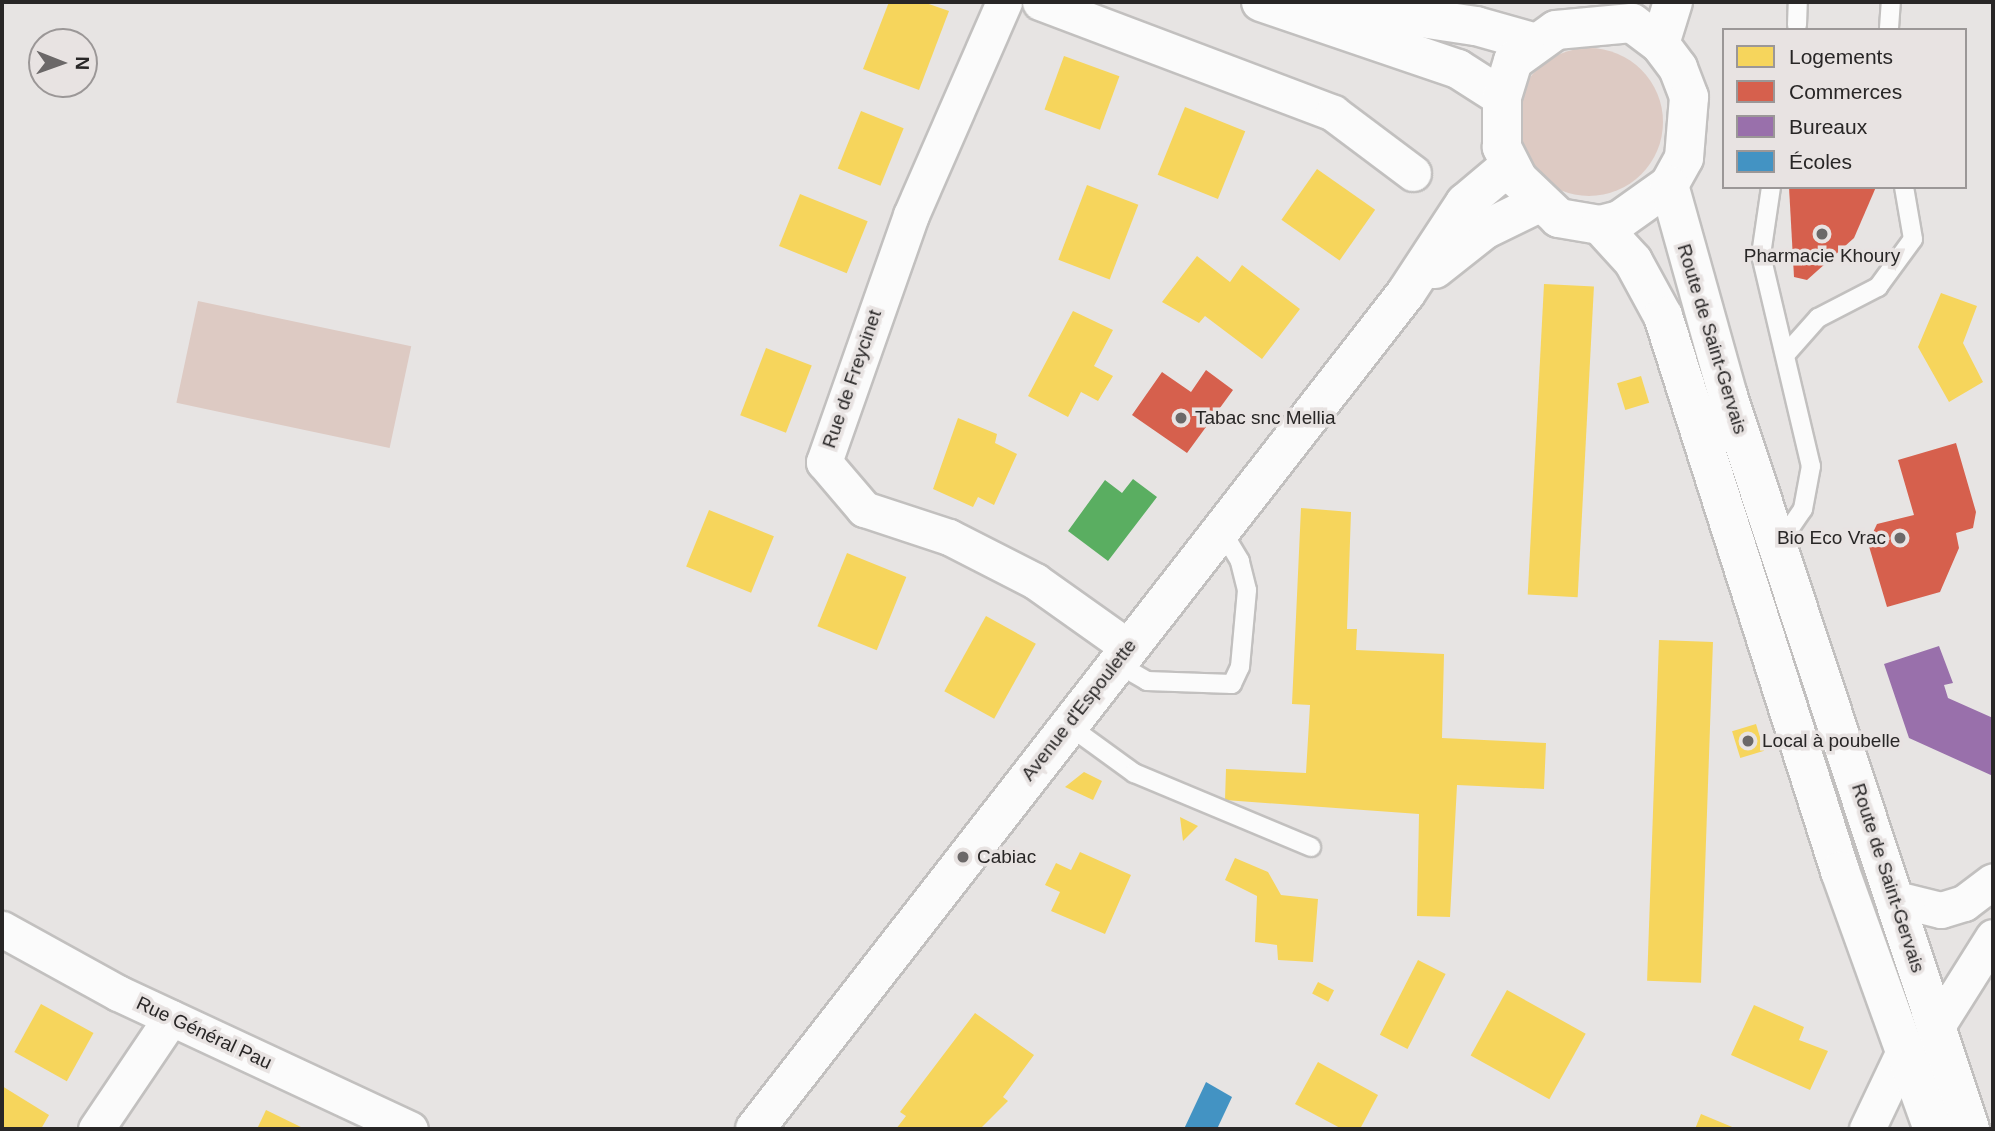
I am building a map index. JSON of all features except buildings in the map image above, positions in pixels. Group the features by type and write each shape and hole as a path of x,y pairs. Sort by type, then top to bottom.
{"main road":[{"path":"1261,2 1458,69 1502,97"},
{"path":"1315,2 1476,26 1533,42"},
{"path":"1660,44 1673,2"},
{"path":"1609,13 1632,23 1660,44 1689,97 1691,128 1669,185 1647,206 1600,225 1559,218 1539,203 1509,166 1499,128 1502,97 1513,61 1533,42 1609,13"},
{"name":"Avenue d'Espoulette","path":"755,1129 1406,293 1465,203 1509,166"},
{"name":"Route de Saint-Gervais","path":"1669,185 1683,252 1777,547 1970,1129"},
{"name":"Avenue d'Espoulette","path":"1406,293 1484,230 1539,203"},
{"name":"Route de Saint-Gervais","path":"1600,225 1633,261 1662,316 1904,1051 1933,1129"}],"street":[{"name":"Rue de Freycinet","path":"1004,2 911,215 824,462 864,509 949,537 1035,581 1122,655"},
{"path":"1040,2 1333,113 1413,173"},
{"path":"1889,1003 1908,944 1941,910 1964,903 1993,881"},
{"path":"1892,898 1941,910"},
{"name":"Rue Général Pau","path":"2,929 171,1018 410,1129"},
{"path":"1937,1026 1993,937"},
{"path":"96,1129 171,1018"},
{"path":"1867,1129 1904,1051"}],"lane":[{"path":"1797,25 1798,2"},
{"path":"1889,28 1891,2"},
{"path":"1771,189 1761,256 1811,466 1803,509 1777,547"},
{"path":"1786,354 1818,318 1878,286 1913,239 1904,189"},
{"path":"1122,655 1147,681 1232,684 1240,667 1247,590 1240,561 1221,528"},
{"path":"1068,725 1134,773 1311,847"}],"shaded area":[{"path":"1589,48 1617,54 1630,60 1641,70 1651,81 1657,94 1663,122 1657,150 1651,163 1641,174 1630,184 1617,190 1589,196 1561,190 1548,184 1537,174 1527,163 1521,150 1515,122 1521,94 1527,81 1537,70 1548,60 1561,54"},
{"path":"198,301 411,346 390,448 176,403"}],"place":[{"name":"Pharmacie Khoury","path":"1822,234"},
{"name":"Tabac snc Mellia","path":"1181,418"},
{"name":"Bio Eco Vrac","path":"1900,538"},
{"name":"Local à poubelle","path":"1748,741"},
{"name":"Cabiac","path":"963,857"}]}
